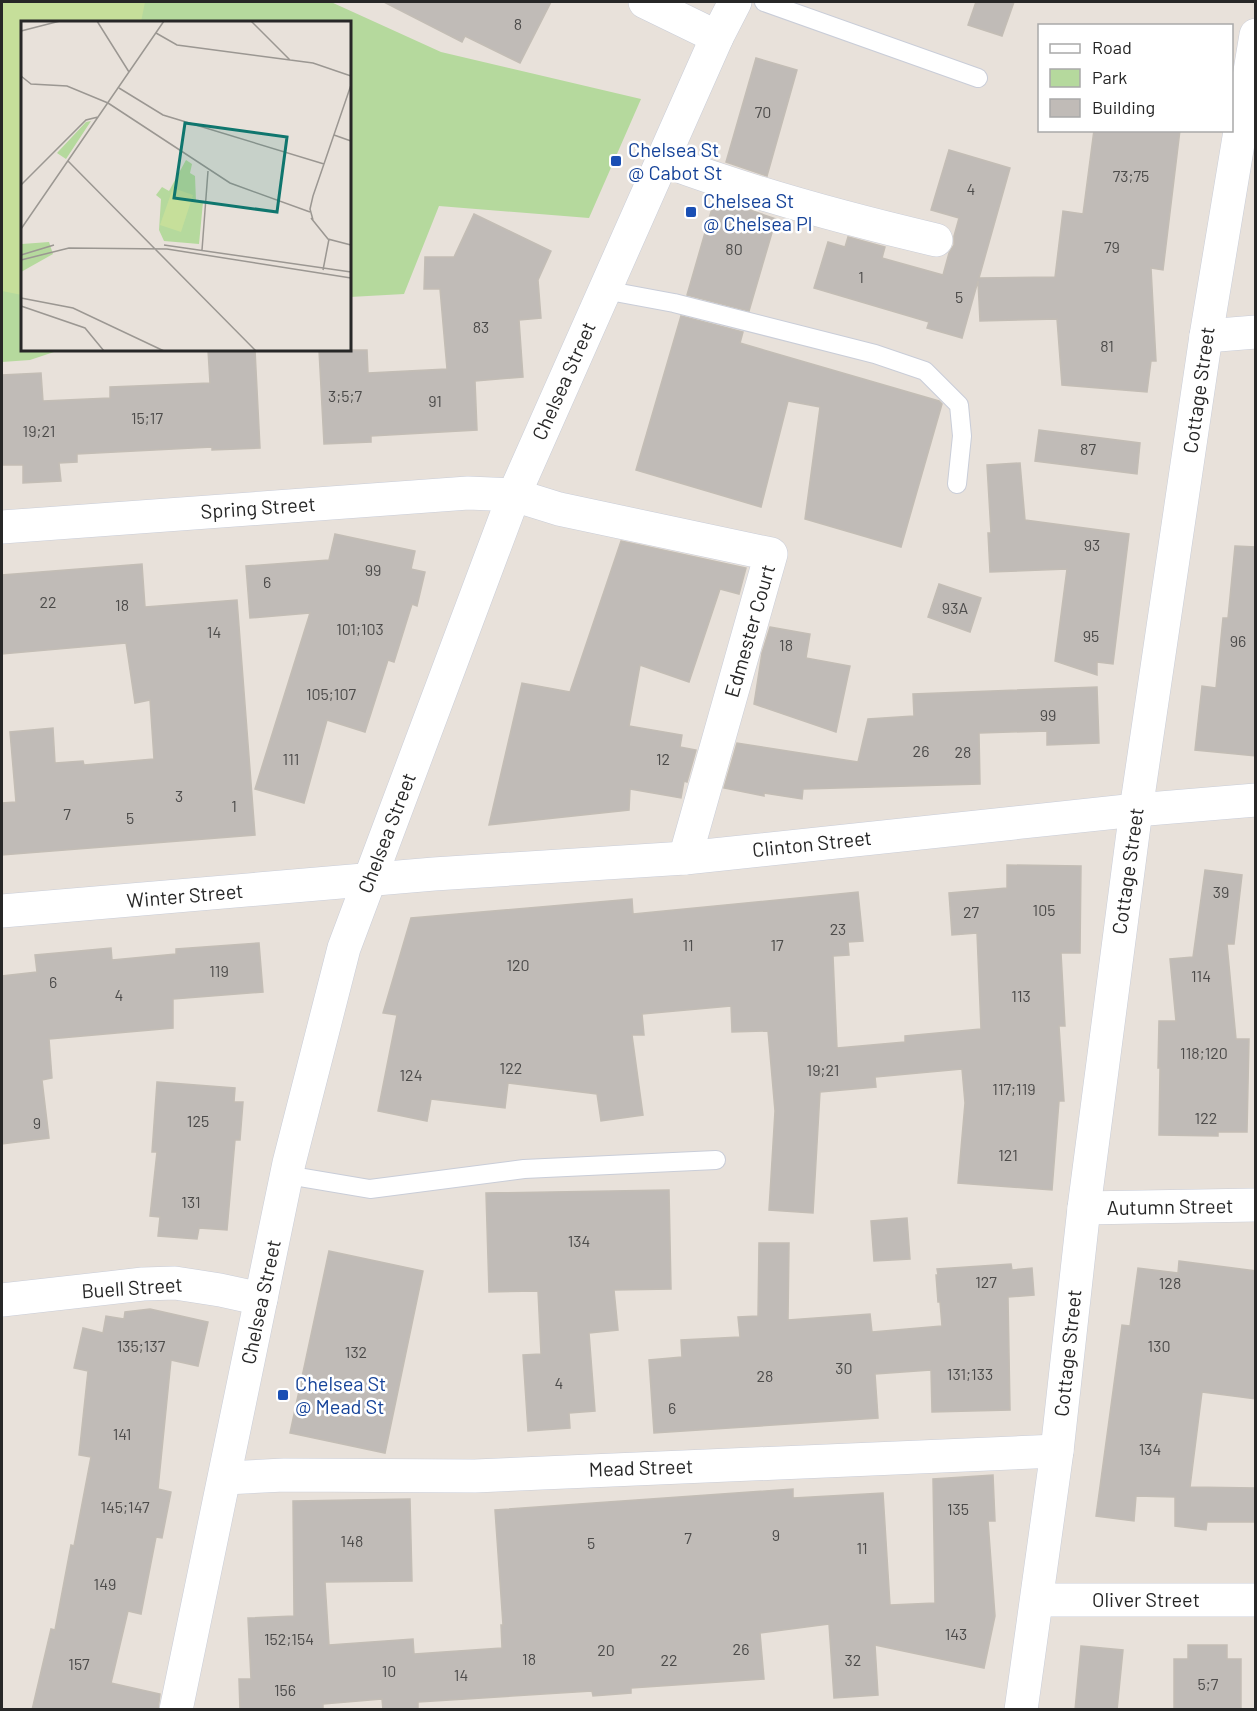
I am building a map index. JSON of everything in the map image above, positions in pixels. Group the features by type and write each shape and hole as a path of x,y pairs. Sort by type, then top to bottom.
{"street":[{"path":"645,2 717,38"},
{"name":"Chelsea Street","path":"176,1710 287,1175 344,948 514,495 735,2"},
{"name":"Cottage Street","path":"1021,1710 1057,1450 1084,1208 1136,810 1206,336 1256,35"},
{"path":"663,160 700,175 827,214 936,240"},
{"path":"1206,336 1256,332"},
{"name":"Spring Street","path":"2,526 468,493 514,495"},
{"name":"Edmester Court","path":"514,495 559,508 771,554 685,858"},
{"name":"Clinton Street","path":"368,881 434,874 685,858 1136,810 1256,800"},
{"name":"Winter Street","path":"2,911 368,881"},
{"name":"Autumn Street","path":"1084,1208 1256,1205"},
{"name":"Buell Street","path":"2,1300 143,1284 175,1283 261,1299"},
{"name":"Mead Street","path":"225,1478 284,1475 475,1476 1057,1450"},
{"name":"Oliver Street","path":"1037,1600 1256,1600"}],"lane":[{"path":"764,2 978,78"},
{"path":"604,290 674,303 771,327 875,354 925,371 959,405 962,436 957,484"},
{"path":"287,1175 370,1189 524,1169 716,1160"}],"green space":[{"path":"2,2 331,2 441,52 641,99 589,218 439,206 404,294 351,297 351,21 21,21 21,351 57,351 30,360 2,362"},
{"path":"2,2 145,2 141,21 21,21 21,295 2,291"}],"building":[{"path":"384,2 551,2 520,63 465,36 462,42"},
{"path":"976,2 1014,2 1002,36 968,25"},
{"path":"756,58 797,70 767,176 726,162"},
{"path":"1094,132 1180,132 1163,270 1151,268 1156,361 1151,361 1147,392 1062,385 1057,319 980,321 978,281 962,338 927,328 929,322 814,288 828,242 845,247 848,237 885,247 882,258 943,275 949,253 954,245 959,218 931,210 949,150 1010,168 979,278 1055,277 1063,211 1083,214"},
{"path":"715,198 776,219 749,311 687,295"},
{"path":"474,214 551,251 538,280 541,318 519,320 523,377 475,381 477,430 371,436 371,442 324,444 319,351 367,350 368,373 447,369 440,289 424,289 425,257 454,257"},
{"path":"681,316 743,332 740,343 939,401 942,404 901,547 805,519 820,407 788,401 761,507 636,470"},
{"path":"208,351 255,351 260,448 212,450 212,447 77,454 77,462 59,463 61,481 23,483 23,465 2,465 2,375 41,373 43,401 110,398 110,387 210,383"},
{"path":"1039,430 1140,443 1137,474 1035,461"},
{"path":"1020,463 1025,520 1129,534 1113,664 1097,662 1097,675 1055,661 1067,569 990,572 988,533 991,533 987,465"},
{"path":"335,534 415,551 411,569 425,572 417,606 412,604 394,662 388,660 365,732 327,720 304,803 255,789 310,613 250,618 246,566 329,560"},
{"path":"621,541 746,568 739,594 720,589 689,682 640,665 629,726 682,735 680,747 696,750 687,782 684,781 681,798 630,789 629,810 489,825 522,683 570,692"},
{"path":"1235,546 1256,547 1256,756 1195,750 1202,686 1216,688 1223,618 1228,618"},
{"path":"142,564 145,607 237,600 255,835 2,855 2,803 16,802 10,732 53,728 55,763 83,761 84,765 154,759 150,700 135,703 126,643 2,654 2,575"},
{"path":"939,584 981,598 970,632 928,617"},
{"path":"770,627 810,634 806,658 850,666 836,732 754,704 762,653"},
{"path":"1097,687 1099,743 1047,745 1047,731 979,733 980,784 803,789 802,799 764,793 764,796 724,788 737,743 858,762 868,719 914,716 913,694"},
{"path":"1007,865 1081,866 1080,953 1061,953 1065,1026 1059,1026 1064,1101 1059,1101 1052,1190 958,1183 965,1103 962,1069 875,1077 876,1087 820,1092 813,1213 769,1210 775,1111 768,1031 732,1032 731,1006 642,1014 644,1035 632,1035 643,1115 601,1121 597,1094 508,1083 505,1108 431,1099 427,1121 378,1111 397,1015 383,1013 411,918 632,899 633,914 858,892 863,941 848,942 849,955 833,956 837,1048 905,1042 905,1036 981,1029 977,933 952,935 949,893 1007,888"},
{"path":"1205,870 1242,875 1234,944 1227,944 1236,1039 1249,1039 1247,1132 1218,1132 1218,1136 1159,1135 1159,1021 1176,1021 1170,959 1193,957"},
{"path":"259,943 263,992 173,999 173,1028 49,1039 52,1078 42,1080 49,1138 2,1144 2,976 37,972 35,955 111,948 112,960 176,954 176,949"},
{"path":"157,1082 235,1088 234,1102 243,1102 240,1140 235,1140 227,1230 199,1228 197,1239 158,1236 160,1217 150,1216 157,1152 152,1152"},
{"path":"669,1190 671,1289 614,1290 618,1330 589,1333 595,1411 569,1413 570,1428 528,1431 523,1355 541,1354 538,1291 489,1292 486,1193"},
{"path":"907,1218 910,1259 874,1261 871,1221"},
{"path":"759,1243 789,1243 788,1320 870,1314 872,1332 942,1326 940,1302 938,1302 937,1269 1011,1264 1012,1270 1032,1268 1034,1295 1008,1297 1010,1410 932,1412 931,1370 875,1374 878,1418 654,1433 649,1360 682,1357 681,1340 740,1337 738,1317 758,1316"},
{"path":"329,1251 423,1271 385,1453 290,1433"},
{"path":"1179,1261 1256,1271 1256,1399 1202,1392 1190,1487 1256,1488 1256,1522 1207,1522 1206,1530 1175,1526 1175,1497 1136,1496 1134,1521 1096,1516 1122,1325 1130,1326 1138,1268 1178,1273"},
{"path":"150,1309 208,1322 198,1366 171,1360 158,1489 171,1492 162,1538 156,1537 141,1614 128,1611 111,1683 160,1694 158,1710 32,1710 51,1629 55,1630 91,1457 79,1455 88,1371 74,1368 83,1328 103,1333 106,1316 124,1319 125,1312"},
{"path":"993,1475 995,1521 988,1521 995,1616 984,1668 875,1645 878,1695 834,1698 829,1624 760,1633 764,1679 631,1688 631,1693 593,1696 592,1691 418,1702 418,1710 383,1710 382,1699 323,1704 323,1710 240,1710 239,1679 251,1679 248,1618 294,1616 293,1501 410,1499 412,1581 325,1582 329,1645 413,1639 414,1654 502,1648 501,1625 503,1625 495,1510 793,1489 793,1498 883,1493 890,1605 935,1603 933,1479"},
{"path":"1188,1645 1227,1645 1227,1659 1241,1659 1241,1710 1174,1710 1174,1659 1188,1659"},
{"path":"1081,1646 1123,1650 1117,1710 1075,1710"}],"place":[{"name":"Chelsea St @ Cabot St","path":"616,161"},
{"name":"Chelsea St @ Chelsea Pl","path":"691,212"},
{"name":"Chelsea St @ Mead St","path":"283,1395"}]}
